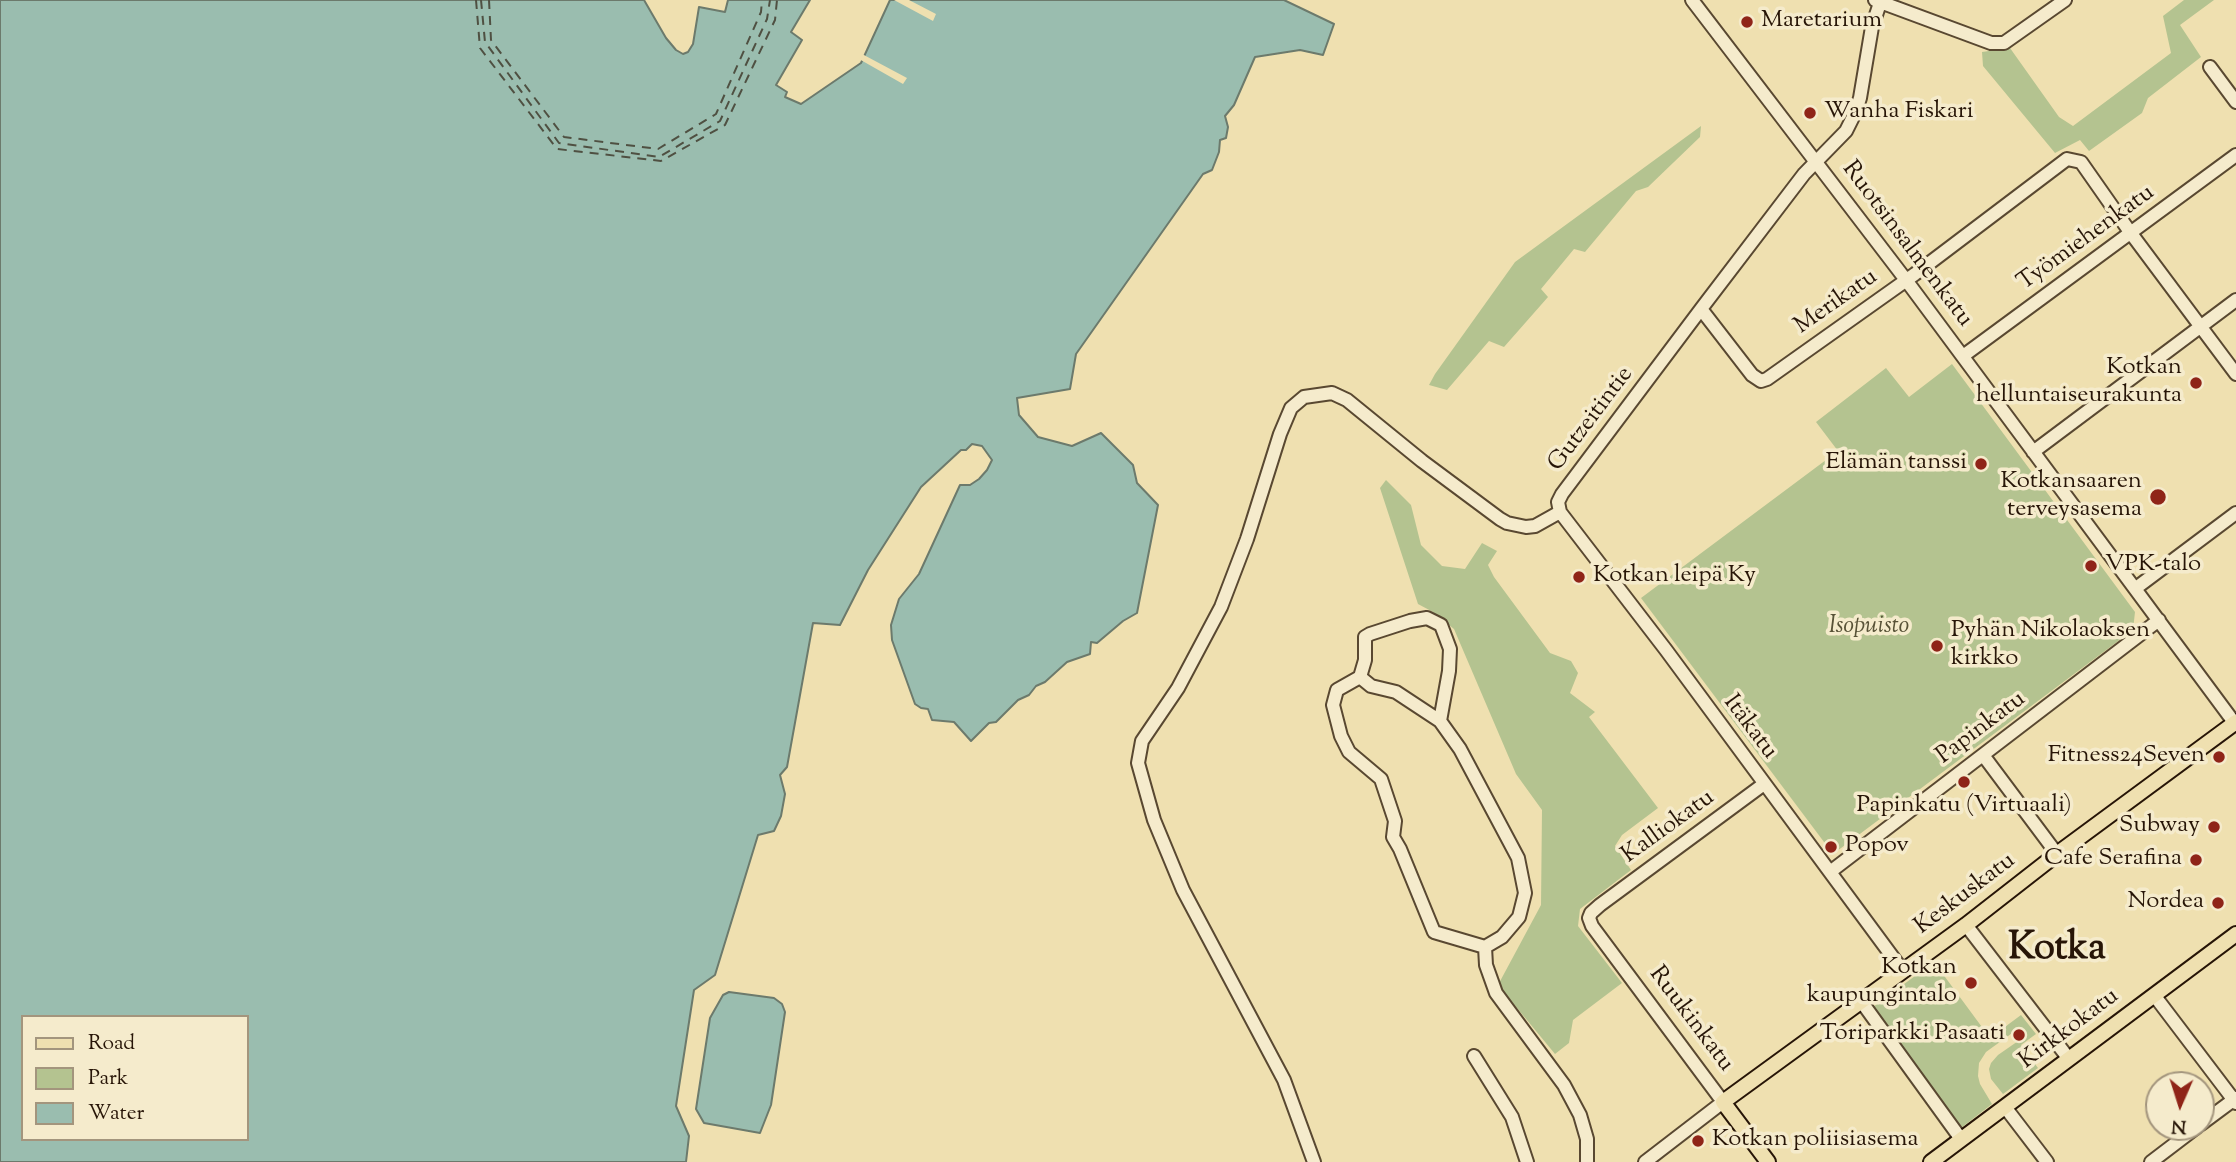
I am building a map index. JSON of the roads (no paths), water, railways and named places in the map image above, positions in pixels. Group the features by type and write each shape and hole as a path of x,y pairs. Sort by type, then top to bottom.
{"main road":[{"name":"Keskuskatu","path":"1723,1102 1966,925 2057,854 2235,723"},
{"name":"Kirkkokatu","path":"1931,1162 2236,934"},
{"name":"Ruukinkatu","path":"1723,1102 1768,1162"}],"street":[{"path":"1879,1 1991,43 2004,43 2065,0"},
{"name":"Gutzeitintie","path":"1314,1162 1284,1080 1183,890 1154,820 1138,763 1142,741 1178,688 1221,607 1291,408 1304,397 1332,393 1346,400 1500,519 1526,527 1535,526 1560,513 1558,502 1563,493 1804,174 1846,131 1855,113 1879,1"},
{"name":"Ruotsinsalmenkatu","path":"1700,3 2235,723"},
{"path":"2210,67 2236,102"},
{"name":"Työmiehenkatu","path":"1963,356 2236,155"},
{"name":"Merikatu","path":"1701,309 1752,375 1761,381 1767,379 1906,280 2067,159 2081,162 2130,232"},
{"path":"2130,232 2236,374"},
{"path":"2033,452 2236,300"},
{"name":"Itäkatu","path":"1560,513 1659,640 1903,971"},
{"path":"2136,588 2236,513"},
{"path":"1360,677 1371,686 1396,692 1440,721 1460,749 1518,858 1525,893 1519,917 1502,937 1485,947 1434,932 1393,837 1395,821 1381,779 1349,752 1341,736 1333,705 1337,690 1360,677 1365,660 1365,637 1427,618 1441,625 1450,649 1440,721"},
{"name":"Papinkatu","path":"1830,872 2159,620"},
{"path":"1983,755 2057,854"},
{"name":"Kalliokatu","path":"1600,905 1764,784"},
{"name":"Ruukinkatu","path":"1600,905 1589,918 1592,926 1723,1102"},
{"path":"1966,925 2069,1059"},
{"path":"1485,947 1486,965 1496,993 1564,1085 1580,1115 1587,1139 1587,1162"},
{"path":"2154,995 2235,1100 2215,1114"},
{"path":"1861,1001 1961,1139"},
{"path":"1474,1056 1511,1117 1527,1162"},
{"path":"1645,1162 1723,1102"},
{"path":"2005,1107 2047,1162"},
{"path":"2151,1162 2179,1141"}],"water":[{"path":"0,0 644,0 666,38 683,54 688,52 693,44 699,7 725,12 728,0 810,0 791,32 802,40 776,85 787,92 785,97 801,104 861,63 890,0 1284,0 1334,24 1323,55 1300,50 1255,57 1234,105 1225,116 1228,127 1226,138 1220,140 1219,152 1212,170 1203,174 1076,354 1070,389 1017,398 1019,415 1038,437 1072,446 1101,433 1133,465 1137,483 1158,505 1137,613 1097,643 1091,642 1090,654 1067,662 1045,682 1036,686 1029,695 1018,700 996,722 989,723 971,741 954,722 932,720 928,709 915,704 892,640 891,625 899,599 919,574 960,485 970,485 979,479 992,460 982,446 972,444 966,450 961,450 921,487 868,570 840,625 813,623 787,767 780,775 785,794 781,816 774,831 758,835 715,975 694,990 676,1106 689,1136 686,1162 0,1162"},
{"path":"729,992 774,998 782,1004 785,1012 771,1105 760,1133 704,1123 696,1109 710,1018 723,995"}],"place":[{"name":"Maretarium","path":"1747,22"},
{"name":"Wanha Fiskari","path":"1810,113"},
{"name":"Kotkan helluntaiseurakunta","path":"2196,383"},
{"name":"Elämän tanssi","path":"1981,464"},
{"name":"Kotkansaaren terveysasema","path":"2158,497"},
{"name":"VPK-talo","path":"2091,566"},
{"name":"Kotkan leipä Ky","path":"1579,577"},
{"name":"Pyhän Nikolaoksen kirkko","path":"1937,646"},
{"name":"Fitness24Seven","path":"2219,757"},
{"name":"Papinkatu (Virtuaali)","path":"1964,782"},
{"name":"Subway","path":"2214,827"},
{"name":"Popov","path":"1831,847"},
{"name":"Cafe Serafina","path":"2196,860"},
{"name":"Nordea","path":"2218,903"},
{"name":"Kotkan kaupungintalo","path":"1971,983"},
{"name":"Toriparkki Pasaati","path":"2019,1035"},
{"name":"Kotkan poliisiasema","path":"1698,1141"}],"district":[{"name":"Kotka","path":"2057,952"}],"park label":[{"name":"Isopuisto","path":"1869,628"}]}
